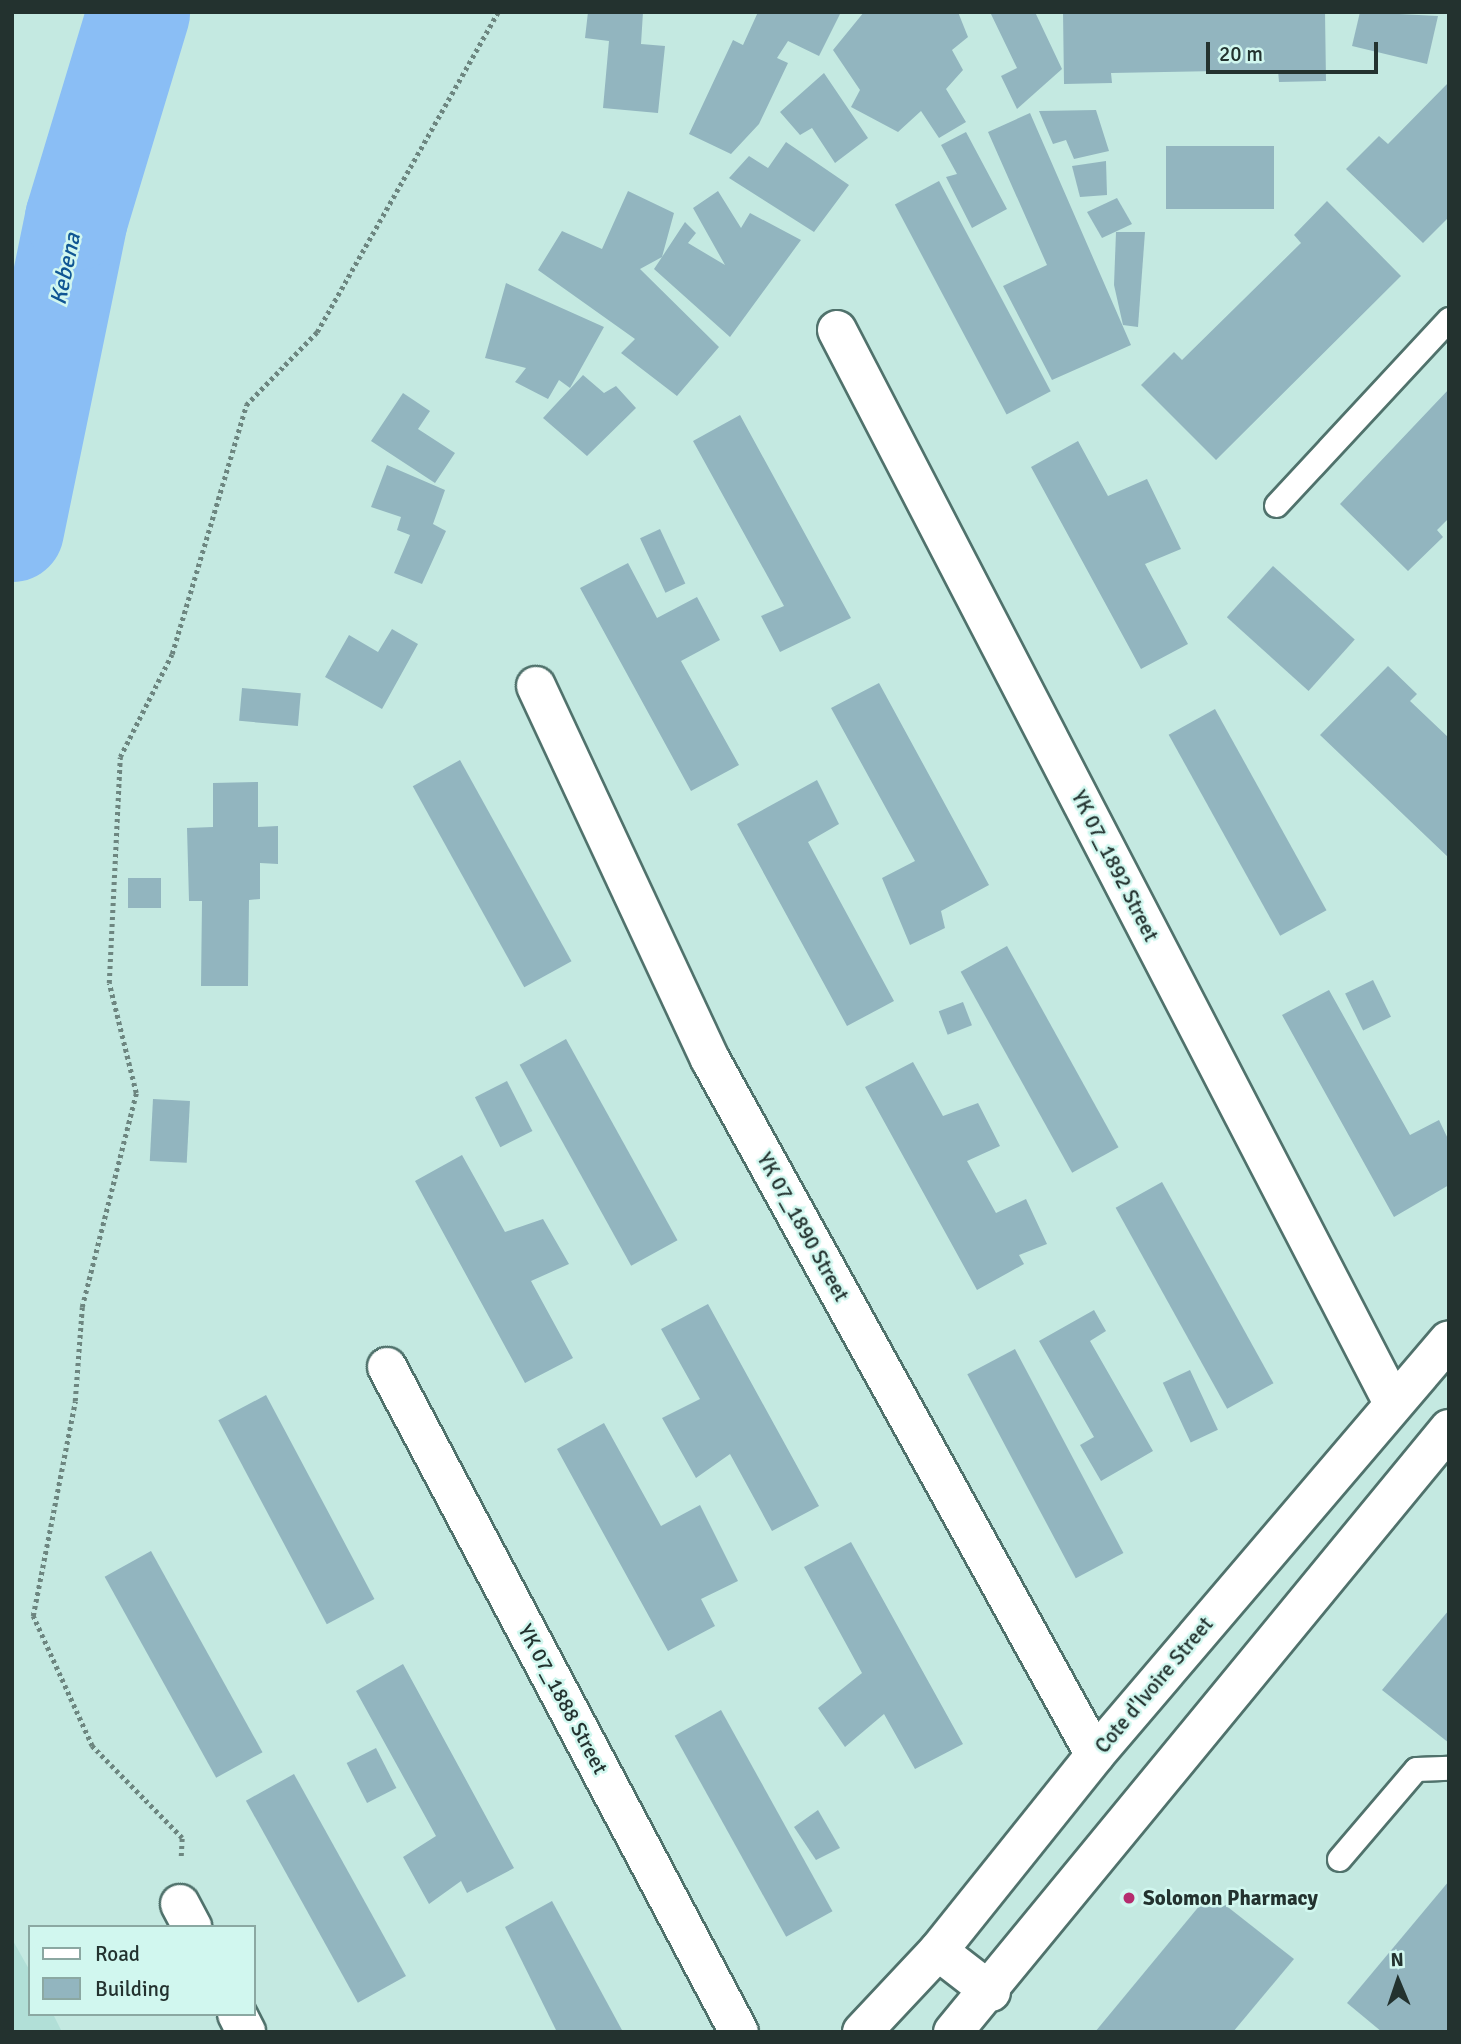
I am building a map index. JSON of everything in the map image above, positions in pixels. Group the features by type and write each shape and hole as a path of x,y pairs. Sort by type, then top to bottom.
{"street":[{"name":"YK 07_1892 Street","path":"837,330 1393,1403"},
{"name":"YK 07_1890 Street","path":"536,686 710,1059 1095,1755"},
{"name":"Cote d'Ivoire Street","path":"862,2032 938,1951 1095,1755 1449,1340"},
{"name":"YK 07_1888 Street","path":"387,1367 739,2032"},
{"path":"953,2032 991,1992 1449,1429"},
{"path":"938,1951 991,1992"},
{"path":"238,2016 246,2032"}],"lane":[{"path":"1276,505 1449,319"},
{"path":"1339,1859 1416,1769 1449,1768"}],"path":[{"path":"186,1915 182,1838 92,1746 33,1616 75,1402 82,1307 136,1093 109,983 120,757 172,654 246,405 317,332 498,12"}],"shaded area":[{"path":"12,1939 28,1967 28,2016 54,2016 62,2032 12,2032"}],"building":[{"path":"588,12 643,12 641,44 665,46 658,113 603,108 609,41 585,38"},
{"path":"758,12 841,12 819,56 788,41 777,58 788,63 759,124 731,154 689,134 733,40 743,45"},
{"path":"864,12 958,12 968,37 952,50 963,70 946,89 966,122 939,138 921,111 898,132 851,107 860,90 833,50"},
{"path":"990,12 1035,12 1062,69 1017,109 1001,76 1017,68"},
{"path":"1063,12 1325,12 1326,81 1279,82 1278,70 1111,73 1112,83 1064,84"},
{"path":"1360,12 1438,16 1427,64 1352,46"},
{"path":"824,73 868,138 835,163 812,128 800,135 780,112"},
{"path":"1449,82 1449,217 1423,243 1346,169 1379,136 1388,144"},
{"path":"1096,110 1109,151 1074,159 1066,140 1053,144 1039,111"},
{"path":"1030,113 1131,345 1052,380 1003,286 1047,265 988,132"},
{"path":"966,132 1007,209 972,228 946,177 957,174 941,145"},
{"path":"786,142 849,185 814,232 729,178 749,156 768,168"},
{"path":"1166,146 1274,146 1274,209 1166,209"},
{"path":"1106,161 1107,195 1080,197 1072,166"},
{"path":"939,181 1051,391 1007,415 895,204"},
{"path":"628,191 674,213 662,257 640,269 719,347 677,396 621,353 635,339 538,270 562,231 602,249"},
{"path":"718,191 741,228 750,213 801,240 730,337 654,269 685,222 696,233 688,243 725,265 693,208"},
{"path":"1117,198 1132,224 1102,238 1087,212"},
{"path":"1327,201 1401,276 1216,460 1141,385 1174,352 1182,360 1301,243 1294,235"},
{"path":"1116,232 1145,232 1138,327 1123,325 1114,285"},
{"path":"506,283 604,327 570,388 559,380 548,399 515,382 526,368 485,358"},
{"path":"583,375 604,393 616,386 636,408 587,456 543,418"},
{"path":"1449,389 1449,518 1437,530 1443,537 1408,571 1340,504"},
{"path":"403,393 430,411 418,429 455,453 435,483 371,441"},
{"path":"740,415 851,618 780,652 761,616 784,606 693,441"},
{"path":"1078,441 1108,496 1147,479 1181,549 1145,564 1188,644 1141,669 1031,467"},
{"path":"387,465 445,490 433,524 446,531 422,584 394,573 410,535 397,530 401,517 371,507"},
{"path":"660,529 685,583 665,593 640,538"},
{"path":"628,563 657,618 697,597 720,640 681,661 739,765 691,791 580,588"},
{"path":"1273,566 1355,640 1309,691 1227,617"},
{"path":"392,629 418,644 382,709 325,677 349,635 378,652"},
{"path":"1388,666 1417,694 1410,701 1449,738 1449,858 1320,735"},
{"path":"879,683 989,885 941,911 945,928 910,945 882,878 915,861 831,708"},
{"path":"242,688 301,693 298,726 239,721"},
{"path":"1215,709 1327,910 1280,936 1169,735"},
{"path":"460,760 572,961 524,987 413,786"},
{"path":"817,780 839,824 808,842 894,1001 847,1026 737,824"},
{"path":"258,782 258,827 278,826 278,864 260,863 260,899 249,900 248,986 201,986 202,901 189,901 187,828 213,827 213,783"},
{"path":"128,878 161,878 161,908 128,908"},
{"path":"1007,946 1119,1147 1072,1173 961,972"},
{"path":"1373,980 1391,1017 1363,1030 1345,994"},
{"path":"1329,990 1410,1135 1439,1120 1449,1141 1449,1185 1394,1217 1282,1015"},
{"path":"963,1002 972,1025 948,1035 939,1011"},
{"path":"566,1039 678,1240 631,1266 520,1065"},
{"path":"913,1062 943,1116 978,1103 1000,1146 967,1161 996,1213 1026,1199 1047,1244 1019,1255 1024,1264 977,1290 865,1087"},
{"path":"507,1081 532,1131 500,1147 475,1097"},
{"path":"153,1099 190,1101 187,1163 150,1161"},
{"path":"462,1155 505,1232 543,1219 569,1264 531,1281 573,1358 525,1383 415,1181"},
{"path":"1162,1182 1274,1383 1227,1409 1116,1208"},
{"path":"708,1304 819,1506 772,1531 730,1454 696,1478 662,1418 700,1399 661,1329"},
{"path":"1094,1310 1106,1331 1090,1341 1153,1451 1101,1481 1080,1445 1094,1437 1039,1341"},
{"path":"1015,1349 1123,1553 1076,1578 967,1374"},
{"path":"1190,1370 1218,1430 1191,1442 1163,1383"},
{"path":"266,1395 374,1599 327,1624 218,1420"},
{"path":"604,1423 661,1526 700,1505 738,1581 701,1599 715,1626 668,1651 557,1449"},
{"path":"851,1542 963,1744 915,1769 884,1714 845,1747 818,1708 862,1673 804,1567"},
{"path":"151,1551 263,1752 216,1778 105,1577"},
{"path":"1449,1610 1449,1743 1382,1690"},
{"path":"403,1664 514,1868 467,1893 461,1881 429,1904 403,1857 436,1836 356,1691"},
{"path":"721,1710 833,1911 786,1937 675,1736"},
{"path":"376,1748 396,1788 367,1803 347,1763"},
{"path":"294,1774 406,1976 358,2003 246,1801"},
{"path":"818,1810 840,1848 816,1860 794,1827"},
{"path":"1449,1881 1449,2032 1382,2032 1347,2003"},
{"path":"1210,1893 1294,1959 1233,2032 1095,2032"},
{"path":"552,1901 623,2032 557,2032 505,1927"}],"waterway":[{"name":"Kebena","path":"12,530 76,218 138,12"}],"place":[{"name":"Solomon Pharmacy","path":"1129,1898"}]}
